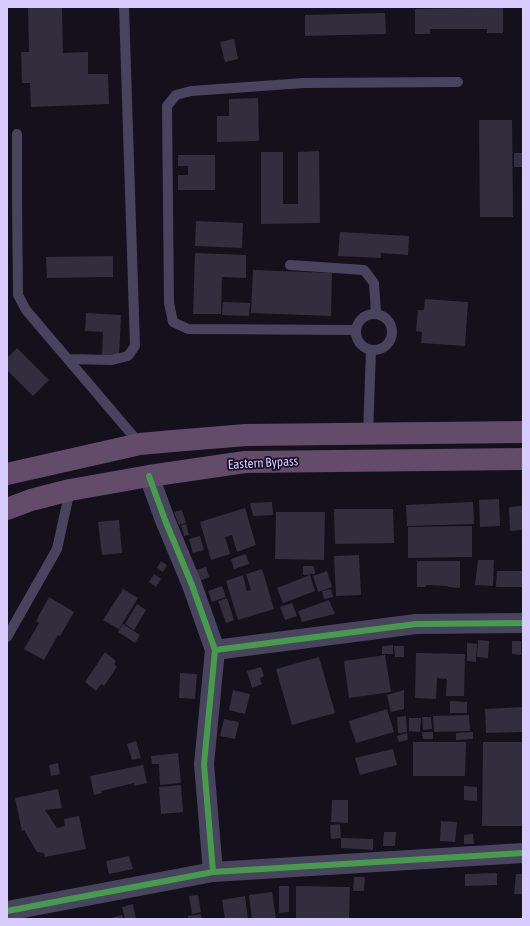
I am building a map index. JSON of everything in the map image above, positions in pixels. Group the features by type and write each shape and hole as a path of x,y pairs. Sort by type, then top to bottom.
{"highway":[{"name":"Eastern Bypass","path":"7,474 140,444 246,435 523,432"},
{"name":"Eastern Bypass","path":"7,509 31,500 70,490 149,476 245,462 523,459"}],"street":[{"path":"149,476 165,520 192,585 215,650 204,764 213,872"},
{"path":"215,650 416,624 523,623"},
{"path":"7,911 213,872 523,853"}],"lane":[{"path":"68,359 112,360 128,356 135,346 124,7"},
{"path":"355,330 188,329 173,322 169,304 167,106 176,95 191,91 304,83 458,82"},
{"path":"18,134 18,295 26,310 140,444"},
{"path":"290,265 364,270 374,283 376,313"},
{"path":"376,313 387,320 390,324 392,334 388,343 381,349 371,350 362,347 357,339 355,330 362,318 366,315 376,313"},
{"path":"368,434 371,350"},
{"path":"7,637 57,549 70,490"}],"building":[{"path":"28,7 62,7 63,53 88,52 88,74 108,74 109,104 31,107 30,83 22,83 21,52 29,52"},
{"path":"503,8 503,33 487,33 487,29 430,29 430,34 415,34 415,9"},
{"path":"385,13 386,34 305,36 305,15"},
{"path":"234,39 238,59 225,62 220,42"},
{"path":"258,98 259,141 217,142 217,116 229,116 229,99"},
{"path":"479,120 512,120 513,217 480,217"},
{"path":"319,151 320,223 261,224 261,152 283,152 283,204 298,204 298,152"},
{"path":"514,153 523,153 523,167 514,167"},
{"path":"178,155 215,155 215,190 178,190 178,175 188,175 188,166 178,166"},
{"path":"196,221 243,223 242,248 195,246"},
{"path":"340,232 409,236 408,255 381,253 381,258 338,256"},
{"path":"195,253 246,255 246,278 222,277 221,314 193,314"},
{"path":"113,256 113,277 47,278 46,257"},
{"path":"253,270 332,273 331,316 251,313"},
{"path":"425,299 468,302 465,346 421,343 422,332 416,331 418,310 424,310"},
{"path":"223,302 250,303 249,316 222,315"},
{"path":"86,313 121,315 119,357 102,356 103,332 85,331"},
{"path":"17,348 49,380 33,396 7,370 7,358"},
{"path":"499,499 500,526 480,527 479,500"},
{"path":"272,502 273,515 253,516 250,503"},
{"path":"473,502 474,524 407,526 406,505"},
{"path":"523,506 523,530 510,531 509,507"},
{"path":"245,508 256,545 237,552 232,535 225,537 230,554 211,560 200,522"},
{"path":"334,509 393,509 394,543 335,544"},
{"path":"182,510 186,523 179,525 174,512"},
{"path":"276,512 325,512 324,560 275,559"},
{"path":"119,520 122,553 102,555 98,522"},
{"path":"186,524 189,535 184,536 181,525"},
{"path":"472,526 472,557 408,558 408,527"},
{"path":"200,536 204,550 193,553 189,539"},
{"path":"246,554 249,564 234,569 231,559"},
{"path":"359,555 361,595 336,596 334,556"},
{"path":"478,560 494,560 493,586 475,585"},
{"path":"161,561 167,565 163,572 157,568"},
{"path":"417,561 460,561 460,588 426,585 426,587 417,587"},
{"path":"303,566 314,566 315,574 303,575"},
{"path":"206,567 209,577 200,581 196,570"},
{"path":"262,569 274,609 238,620 226,581 243,575 247,591 251,590 246,574"},
{"path":"327,571 332,587 318,592 313,576"},
{"path":"497,571 523,571 523,587 496,587"},
{"path":"154,574 161,579 156,587 149,582"},
{"path":"310,575 315,591 283,603 277,588"},
{"path":"222,586 226,597 212,602 208,591"},
{"path":"123,589 138,598 119,629 103,620"},
{"path":"331,589 333,597 324,599 322,591"},
{"path":"49,597 74,612 60,636 58,635 44,660 24,649 39,623 36,621"},
{"path":"227,598 234,620 226,623 218,601"},
{"path":"329,600 335,614 302,622 298,611"},
{"path":"292,603 297,616 285,620 280,607"},
{"path":"137,604 146,610 134,630 125,624"},
{"path":"123,624 140,635 135,643 118,632"},
{"path":"478,640 489,641 488,658 477,657"},
{"path":"512,641 521,641 521,655 512,654"},
{"path":"467,643 477,644 476,662 467,661"},
{"path":"393,645 393,654 382,654 382,646"},
{"path":"394,646 404,646 404,657 395,657"},
{"path":"105,652 116,661 114,664 117,667 104,686 101,684 96,691 85,682"},
{"path":"416,653 465,654 464,696 446,696 447,679 437,678 436,699 415,698"},
{"path":"385,655 391,692 349,698 344,661"},
{"path":"319,657 335,713 292,725 276,669"},
{"path":"261,667 264,676 260,678 262,684 252,688 247,671"},
{"path":"180,673 197,674 195,699 179,698"},
{"path":"233,690 250,694 245,714 229,710"},
{"path":"404,690 404,709 391,712 387,695"},
{"path":"450,701 467,702 467,713 450,713"},
{"path":"523,707 523,732 486,733 485,709"},
{"path":"387,709 394,732 356,743 349,721"},
{"path":"469,715 470,731 434,732 433,716"},
{"path":"406,716 407,732 398,733 397,717"},
{"path":"422,717 431,717 432,729 423,730"},
{"path":"409,718 421,718 420,732 409,731"},
{"path":"224,719 239,722 235,739 220,736"},
{"path":"422,732 433,732 433,739 423,739"},
{"path":"473,732 473,739 456,740 456,733"},
{"path":"407,733 408,740 399,742 397,736"},
{"path":"136,741 141,758 132,760 127,744"},
{"path":"413,742 466,742 465,776 413,776"},
{"path":"483,742 523,742 523,826 482,826"},
{"path":"393,749 397,765 360,775 355,758"},
{"path":"178,753 181,783 160,785 159,764 152,764 151,756"},
{"path":"58,763 60,774 51,776 49,765"},
{"path":"143,765 147,783 134,786 134,783 101,791 102,793 94,795 90,776"},
{"path":"181,785 183,812 161,814 159,787"},
{"path":"464,786 477,787 477,801 464,800"},
{"path":"58,789 62,808 45,810 57,828 65,826 64,819 79,816 86,849 45,857 44,853 37,852 24,830 22,831 15,798"},
{"path":"332,800 348,800 348,823 331,822"},
{"path":"441,821 457,822 455,842 440,841"},
{"path":"340,824 341,838 331,839 330,825"},
{"path":"384,832 396,832 395,846 383,846"},
{"path":"473,834 474,844 464,844 464,835"},
{"path":"341,838 373,839 373,850 341,848"},
{"path":"129,856 133,869 109,874 106,861"},
{"path":"497,873 497,885 465,886 465,874"},
{"path":"516,874 523,874 523,894 514,894"},
{"path":"354,877 365,877 364,891 353,891"},
{"path":"279,886 289,886 289,912 279,913"},
{"path":"296,886 350,887 349,919 296,919"},
{"path":"272,892 276,919 252,919 249,895"},
{"path":"198,895 201,912 192,914 189,896"},
{"path":"245,896 248,919 225,919 222,900"},
{"path":"133,904 136,919 125,919 122,907"},
{"path":"201,914 202,919 188,919 188,916"},
{"path":"122,915 123,919 111,919 111,918"}],"cycle path":[{"path":"149,476 165,520 192,585 215,650 204,764 213,872"},
{"path":"215,650 416,624 523,623"},
{"path":"7,911 213,872 523,853"}]}
